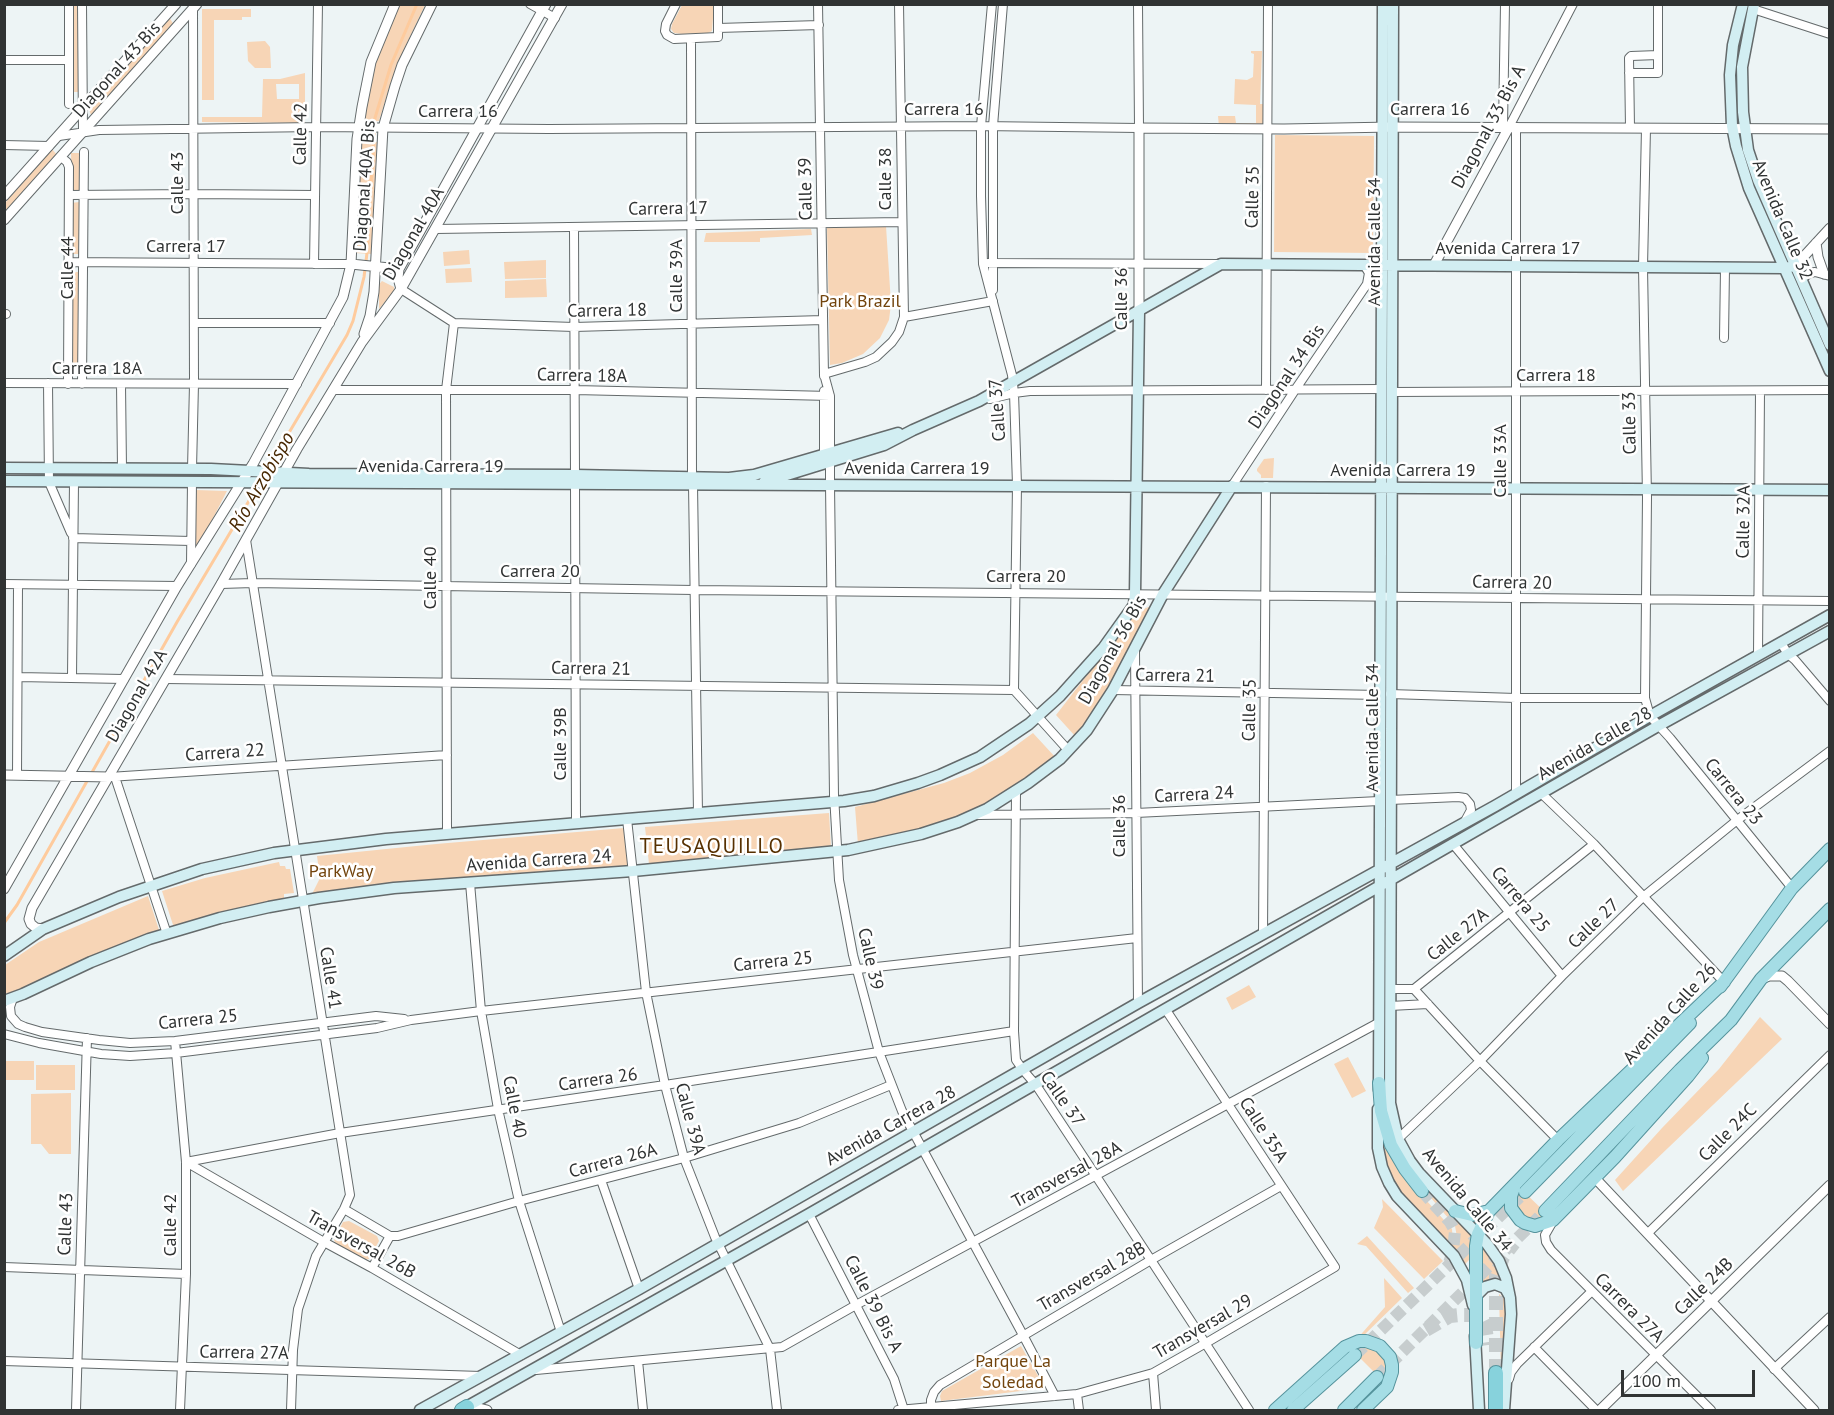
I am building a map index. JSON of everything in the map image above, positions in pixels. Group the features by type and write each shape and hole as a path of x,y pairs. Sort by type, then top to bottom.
{"highway":[{"path":"1487,1410 1492,1373 1496,1410"}],"main road":[{"name":"Avenida Calle 34","path":"1383,4 1387,127 1387,265 1384,801 1379,871 1378,1149 1382,1167 1397,1196 1454,1256 1467,1280 1473,1308 1479,1410"},
{"name":"Avenida Calle 34","path":"1387,127 1393,4"},
{"name":"Avenida Calle 32","path":"1745,6 1732,45 1730,75 1732,129 1744,176 1790,267 1801,279 1830,345"},
{"name":"Avenida Calle 32","path":"1745,6 1742,92 1744,129 1748,150 1830,371"},
{"name":"Avenida Carrera 17","path":"1221,264 1790,267"},
{"path":"752,480 913,430 1014,387 1221,264"},
{"name":"Avenida Calle 34","path":"1386,390 1383,283 1387,265"},
{"name":"Calle 36","path":"1135,593 1139,312"},
{"name":"Avenida Carrera 19","path":"4,468 192,469 247,477 277,478 692,482 752,480 830,485 1830,490"},
{"name":"Avenida Carrera 19","path":"4,481 192,482 247,477"},
{"name":"Diagonal 36 Bis","path":"1068,750 1087,729 1113,690 1163,594 1232,486"},
{"name":"Diagonal 36 Bis","path":"1038,717 1104,647 1132,608 1135,593"},
{"name":"Avenida Calle 28","path":"1379,871 1830,615"},
{"name":"Avenida Calle 28","path":"1379,888 1658,726 1830,631"},
{"name":"Avenida Carrera 24","path":"4,956 43,929 82,911 202,869 294,850 352,842 834,802 874,796 940,775 980,757 1038,717"},
{"name":"Avenida Carrera 24","path":"9,999 91,962 167,934 220,918 302,901 387,889 633,871 866,847 921,834 974,815 1016,792 1050,768 1068,750"},
{"name":"Avenida Calle 34","path":"1384,801 1389,866 1390,1103 1398,1139 1419,1173 1478,1234 1499,1261 1506,1278 1510,1298 1504,1410"},
{"name":"Avenida Calle 26","path":"1521,1188 1687,1026 1724,982 1792,888 1830,849"},
{"name":"Avenida Carrera 28","path":"420,1410 639,1289 1138,1004 1379,871"},
{"name":"Avenida Carrera 28","path":"463,1409 1379,888"},
{"path":"1724,982 1558,1140 1521,1188 1511,1196 1510,1203 1520,1220 1535,1226 1595,1178 1688,1076 1761,979 1830,909"},
{"path":"1549,1216 1731,1020"},
{"path":"1379,1083 1381,1111 1391,1144 1405,1169 1422,1191"},
{"path":"1455,1211 1472,1215 1489,1211 1521,1188"},
{"path":"1476,1343 1475,1253 1478,1234 1489,1211"},
{"path":"1476,1296 1485,1287 1499,1284 1505,1288 1510,1298"},
{"path":"1275,1410 1345,1347 1359,1341 1366,1341 1380,1346 1390,1358 1392,1365 1387,1387 1364,1410"},
{"path":"1293,1410 1355,1355"},
{"path":"1344,1410 1377,1377"}],"street":[{"path":"69,4 69,104"},
{"path":"82,4 83,132"},
{"name":"Diagonal 43 Bis","path":"4,196 176,4"},
{"name":"Calle 42","path":"314,264 318,4"},
{"name":"Diagonal 40A Bis","path":"353,265 360,128 371,62 395,4"},
{"name":"Diagonal 40A Bis","path":"362,342 372,305 381,128 402,65 432,4"},
{"path":"530,4 544,8 555,18"},
{"name":"Diagonal 40A","path":"277,478 362,342 401,288 562,4"},
{"path":"676,4 666,24 667,35 674,39 718,37 718,4"},
{"name":"Calle 39","path":"818,4 824,374 827,396 827,458 830,485 834,802 841,891 857,969 879,1052 891,1085 922,1150 1055,1396"},
{"name":"Calle 38","path":"899,4 904,317"},
{"name":"Calle 37","path":"992,4 981,126 983,264 1014,387 1017,485 1014,690"},
{"name":"Calle 37","path":"993,301 993,126 1003,4"},
{"name":"Calle 36","path":"1138,4 1139,312"},
{"name":"Calle 35","path":"1266,390 1268,4"},
{"name":"Calle 33A","path":"1505,4 1516,265 1516,794"},
{"name":"Diagonal 33 Bis A","path":"1434,265 1510,127 1572,4"},
{"path":"1629,73 1659,73 1658,4"},
{"name":"Diagonal 43 Bis","path":"4,220 194,6"},
{"name":"Calle 43","path":"192,469 194,6"},
{"path":"1745,6 1830,34"},
{"name":"Diagonal 40A","path":"399,269 544,8"},
{"path":"718,28 819,25"},
{"name":"Calle 39A","path":"691,39 692,482 698,813"},
{"path":"1630,128 1629,57 1658,55"},
{"path":"987,58 999,60"},
{"path":"4,60 69,60"},
{"name":"Carrera 16","path":"59,136 83,132 316,127 493,129 993,126 1269,129 1510,127 1830,129"},
{"name":"Calle 33","path":"1646,128 1642,267 1646,489 1645,698 1650,716"},
{"path":"4,145 50,146"},
{"name":"Calle 44","path":"82,384 84,152"},
{"name":"Calle 44","path":"61,157 69,167 68,384"},
{"path":"69,195 315,195"},
{"path":"981,196 992,196"},
{"name":"Carrera 17","path":"436,229 901,222"},
{"name":"Calle 39B","path":"574,228 576,823"},
{"path":"1790,267 1830,228"},
{"path":"1816,243 1818,257 1827,275"},
{"name":"Carrera 17","path":"69,262 314,264 399,269"},
{"path":"983,264 1221,264"},
{"path":"247,477 343,297 353,265"},
{"path":"1365,265 1369,273 1367,284"},
{"path":"1724,338 1725,268"},
{"path":"399,269 398,278 401,288 454,323"},
{"path":"1801,279 1810,273 1827,275"},
{"path":"1367,284 1376,280 1383,283"},
{"name":"Diagonal 34 Bis","path":"1232,486 1367,284"},
{"path":"824,374 876,357 899,332 904,317 993,301"},
{"name":"Carrera 18","path":"454,323 574,327 823,320"},
{"path":"194,323 330,323"},
{"name":"Calle 40","path":"447,834 446,390 454,323"},
{"name":"Carrera 18A","path":"4,383 297,384"},
{"path":"48,384 49,482 73,538"},
{"path":"121,384 122,468"},
{"name":"Carrera 18","path":"1014,387 1138,391 1830,390"},
{"name":"Carrera 18A","path":"333,390 575,390 827,396"},
{"name":"Calle 32A","path":"1758,655 1760,391"},
{"name":"Diagonal 42A","path":"4,889 177,586 247,477"},
{"name":"Diagonal 42A","path":"43,929 31,924 29,919 32,908 112,777 246,540 277,478"},
{"path":"72,677 74,482"},
{"path":"191,566 192,482"},
{"name":"Calle 35","path":"1263,934 1266,486"},
{"path":"73,538 191,541"},
{"name":"Calle 41","path":"246,540 350,1195 316,1256 298,1309 292,1369 291,1410"},
{"path":"4,584 177,586"},
{"name":"Carrera 20","path":"221,584 1830,601"},
{"path":"17,775 18,585"},
{"path":"1781,643 1830,701"},
{"name":"Calle 36","path":"1135,648 1138,1004"},
{"path":"18,677 124,679"},
{"name":"Carrera 21","path":"166,679 1014,690"},
{"path":"1014,690 1068,750"},
{"name":"Carrera 21","path":"1113,690 1516,698 1645,698"},
{"name":"Carrera 23","path":"1650,716 1792,888"},
{"name":"Calle 27","path":"1398,1139 1643,897 1736,821 1830,751"},
{"name":"Carrera 22","path":"4,775 112,777 447,755"},
{"path":"112,777 167,934"},
{"name":"Calle 37","path":"1016,792 1014,1031 1016,1060 1036,1085 1249,1410"},
{"path":"1542,794 1594,844 1724,982"},
{"name":"Carrera 24","path":"974,815 1136,813 1458,797 1465,798 1470,804 1471,810 1463,824"},
{"name":"Calle 39A","path":"627,819 646,992 665,1085 684,1158 702,1207 770,1349 777,1410"},
{"name":"Carrera 25","path":"1453,844 1562,976"},
{"name":"Calle 27A","path":"1414,989 1594,844"},
{"name":"Calle 40","path":"470,883 481,1011 498,1109 519,1201 561,1332"},
{"name":"Carrera 25","path":"4,1034 100,1054 130,1056 176,1053 377,1028 411,1020 481,1011 1137,938"},
{"path":"1761,979 1769,976 1782,976 1830,1024"},
{"path":"1390,989 1414,989 1479,1061 1558,1140"},
{"name":"Carrera 25","path":"9,999 10,1011 18,1024 42,1032 130,1042 175,1041 376,1016 411,1020"},
{"path":"1390,1006 1428,1004"},
{"name":"Calle 35A","path":"1166,1010 1335,1267"},
{"name":"Transversal 28A","path":"770,1349 782,1347 1378,1023"},
{"name":"Carrera 26","path":"186,1162 340,1133 1014,1031"},
{"name":"Calle 43","path":"76,1410 87,1038"},
{"name":"Calle 42","path":"175,1041 186,1162 186,1274 180,1410"},
{"name":"Calle 24C","path":"1648,1233 1830,1055"},
{"name":"Carrera 26A","path":"390,1236 439,1225 519,1201 684,1158 799,1123 891,1085"},
{"name":"Transversal 26B","path":"186,1162 521,1355"},
{"path":"1595,1178 1814,1410"},
{"path":"601,1180 639,1289"},
{"name":"Calle 24B","path":"1598,1410 1713,1301 1830,1185"},
{"name":"Transversal 28B","path":"931,1409 934,1392 940,1385 1281,1186"},
{"path":"344,1209 390,1236 372,1268"},
{"name":"Calle 39 Bis A","path":"809,1214 894,1379 904,1410"},
{"name":"Carrera 27A","path":"1549,1216 1546,1231 1547,1245 1711,1410"},
{"path":"4,1267 186,1274"},
{"name":"Transversal 29","path":"898,1410 931,1409 1077,1394 1153,1373 1335,1267"},
{"path":"1507,1386 1511,1372 1516,1366 1592,1291"},
{"path":"1774,1369 1830,1317"},
{"path":"1534,1347 1598,1410"},
{"path":"532,1370 770,1349"},
{"name":"Carrera 27A","path":"4,1361 482,1376"},
{"path":"638,1361 643,1410"},
{"path":"1153,1373 1156,1410"},
{"path":"1077,1394 1079,1410"},
{"path":"1003,1401 1004,1410"},
{"path":"463,1409 479,1407 487,1410"}],"green space":[{"path":"72,5 79,5 79,92 72,92"},
{"path":"400,5 425,5 391,82 379,121 364,123 373,68 389,26"},
{"path":"682,5 714,5 712,31 674,33 671,29 672,24"},
{"path":"202,9 251,9 251,17 242,17 242,20 214,20 214,100 202,100"},
{"path":"169,17 174,25 92,117 89,110"},
{"path":"265,41 270,47 271,68 255,68 248,61 247,42"},
{"path":"1251,51 1262,51 1260,104 1263,104 1263,127 1219,127 1218,116 1235,116 1236,123 1256,123 1256,105 1234,104 1235,79 1247,80 1253,77 1254,54"},
{"path":"305,73 305,123 202,122 202,117 262,117 263,79 280,79","holes":["276,84 299,84 299,99 277,99"]},
{"path":"1275,135 1374,136 1373,253 1274,252"},
{"path":"361,141 377,142 371,254 355,253"},
{"path":"52,149 57,155 5,214 5,203"},
{"path":"71,153 81,153 81,192 72,192"},
{"path":"80,202 80,254 70,254 70,203"},
{"name":"Park Brazil","path":"886,226 891,304 889,320 880,338 863,354 842,363 830,365 827,228"},
{"path":"811,229 812,235 760,238 760,242 704,242 706,233"},
{"path":"469,250 470,264 444,266 443,252"},
{"path":"546,260 546,278 505,279 504,262"},
{"path":"471,268 472,282 446,283 445,269"},
{"path":"71,272 79,272 79,368 71,368"},
{"path":"546,279 547,297 505,298 505,281"},
{"path":"382,281 394,287 394,291 379,309 379,284"},
{"path":"1274,458 1273,478 1261,478 1257,469 1264,459"},
{"path":"196,490 227,491 196,551"},
{"path":"1151,606 1109,691 1075,736 1056,715 1136,612"},
{"path":"1033,733 1056,758 1014,789 957,820 858,845 855,807 944,783 970,773 1003,755"},
{"path":"829,813 831,848 649,864 645,827"},
{"name":"ParkWay","path":"624,828 628,866 312,894 320,878 317,856"},
{"name":"ParkWay","path":"279,862 280,866 290,869 294,893 284,894 284,900 174,928 162,891 205,878"},
{"path":"148,896 160,933 13,993 5,993 5,965 39,942"},
{"path":"1249,985 1256,997 1232,1010 1226,998"},
{"path":"1760,1017 1782,1039 1623,1191 1615,1180 1719,1069"},
{"path":"1348,1057 1366,1091 1352,1098 1334,1064"},
{"path":"4,1061 34,1061 34,1080 5,1080"},
{"path":"36,1065 75,1065 75,1090 36,1090"},
{"path":"71,1093 71,1154 49,1154 41,1144 31,1144 31,1094"},
{"path":"1381,1124 1418,1191 1452,1229 1453,1244 1456,1244 1457,1237 1455,1226 1414,1178 1392,1130 1475,1236 1474,1255 1465,1264 1458,1254 1402,1198 1391,1181 1381,1143"},
{"path":"1518,1186 1551,1218 1527,1222 1513,1202"},
{"path":"1382,1199 1443,1261 1424,1279 1374,1228 1383,1207"},
{"path":"349,1221 377,1236 379,1241 369,1259 364,1260 336,1244 334,1240 343,1222"},
{"path":"1367,1236 1414,1288 1408,1293 1366,1246 1357,1244"},
{"path":"1478,1240 1493,1257 1505,1285 1477,1291"},
{"path":"1384,1278 1402,1298 1360,1339 1356,1340 1385,1307"},
{"path":"1499,1294 1505,1299 1507,1309 1501,1373"},
{"path":"1364,1343 1389,1359 1386,1384 1349,1347"},
{"name":"Parque La Soledad","path":"1021,1346 1045,1388 941,1401 942,1391"}],"waterway":[{"name":"Río Arzobispo","path":"268,468 347,335 353,321 364,277 367,253 375,118 391,65 417,4"},
{"name":"Río Arzobispo","path":"4,923 17,905 177,622 259,484"}],"tunnel":[{"path":"1422,1191 1450,1222 1455,1231 1449,1263"},
{"path":"1355,1355 1525,1192"},
{"path":"1377,1377 1545,1211"},
{"path":"1496,1373 1496,1276 1503,1257 1514,1243"},
{"path":"1426,1330 1450,1316 1472,1315 1482,1320 1488,1345"}],"district":[{"name":"TEUSAQUILLO","path":"712,847"}]}
